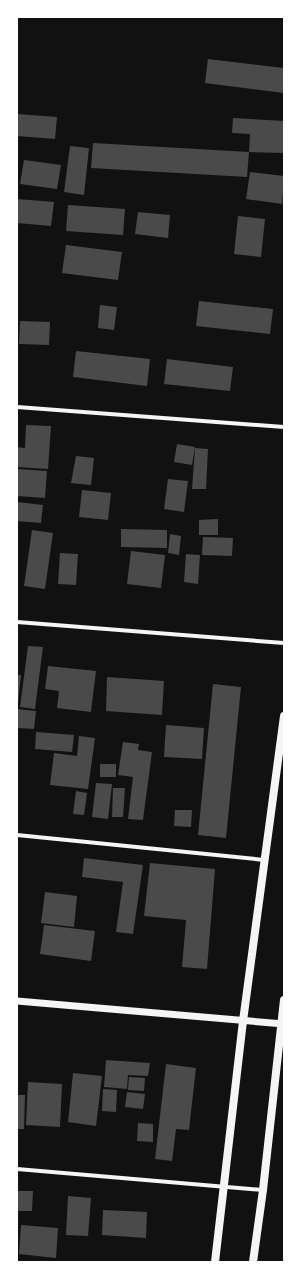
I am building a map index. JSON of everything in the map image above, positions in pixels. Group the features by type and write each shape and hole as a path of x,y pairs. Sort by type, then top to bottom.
{"main road":[{"path":"215,1262 243,1021 284,716"},
{"path":"254,1262 283,1023 284,1000"}],"street":[{"path":"17,407 284,427"},
{"path":"17,622 284,643"},
{"path":"17,835 265,860"},
{"path":"17,1002 283,1023"},
{"path":"17,1169 263,1190"}],"building":[{"path":"208,59 284,68 284,93 205,83"},
{"path":"17,114 57,117 55,139 17,136"},
{"path":"233,118 284,121 284,153 249,152 250,134 232,133"},
{"path":"93,143 249,152 247,177 91,168"},
{"path":"70,146 89,148 84,195 64,192"},
{"path":"24,160 61,165 57,189 20,184"},
{"path":"250,172 284,176 282,204 246,199"},
{"path":"17,199 54,202 51,226 17,223"},
{"path":"68,205 125,209 123,235 66,231"},
{"path":"138,212 170,215 168,238 135,234"},
{"path":"238,216 265,219 261,257 234,254"},
{"path":"66,245 122,252 118,280 62,273"},
{"path":"199,301 273,309 270,334 196,326"},
{"path":"100,305 117,307 114,330 98,328"},
{"path":"20,321 50,322 49,345 19,344"},
{"path":"76,351 150,359 147,386 73,377"},
{"path":"167,359 233,367 230,391 164,384"},
{"path":"26,425 51,426 48,469 17,467 17,447 25,448"},
{"path":"177,444 195,447 192,465 174,462"},
{"path":"195,448 208,449 206,489 192,489"},
{"path":"76,456 94,458 91,485 71,483"},
{"path":"17,469 47,471 45,498 17,496"},
{"path":"168,479 188,481 184,512 164,509"},
{"path":"82,490 111,493 108,520 79,517"},
{"path":"17,502 43,505 41,523 17,521"},
{"path":"218,519 218,535 199,535 199,520"},
{"path":"121,529 167,530 167,548 121,547"},
{"path":"32,530 53,533 45,589 24,586"},
{"path":"170,534 181,536 179,555 168,553"},
{"path":"203,537 233,538 232,556 202,555"},
{"path":"131,551 165,555 161,588 127,584"},
{"path":"60,553 78,554 76,585 58,584"},
{"path":"186,554 200,555 198,584 184,582"},
{"path":"28,646 43,647 35,709 20,707"},
{"path":"48,666 96,671 91,712 57,708 59,691 45,689"},
{"path":"17,675 21,675 18,703 17,703"},
{"path":"107,677 164,681 162,715 106,711"},
{"path":"213,684 241,687 226,838 198,835"},
{"path":"17,709 36,711 34,729 17,728"},
{"path":"166,725 204,728 202,759 164,757"},
{"path":"36,732 74,735 72,752 35,749"},
{"path":"79,736 95,738 88,789 50,785 54,753 77,756"},
{"path":"123,742 139,744 138,750 152,752 143,820 128,819 133,777 118,775"},
{"path":"100,764 116,764 116,777 100,777"},
{"path":"96,783 112,784 108,819 92,817"},
{"path":"113,788 125,788 123,817 112,817"},
{"path":"76,791 87,793 84,815 73,814"},
{"path":"175,810 192,810 191,827 174,826"},
{"path":"84,858 143,865 133,934 116,932 123,882 82,877"},
{"path":"150,863 215,869 207,969 182,967 186,920 144,916"},
{"path":"45,892 77,896 74,927 41,923"},
{"path":"44,925 95,931 91,961 40,954"},
{"path":"106,1060 150,1063 148,1076 128,1075 127,1089 104,1087"},
{"path":"166,1064 196,1068 189,1130 176,1129 172,1161 155,1159"},
{"path":"73,1073 102,1076 96,1126 68,1122"},
{"path":"129,1077 145,1078 144,1091 128,1090"},
{"path":"28,1082 62,1084 60,1127 26,1125"},
{"path":"103,1089 117,1090 116,1112 102,1111"},
{"path":"127,1092 145,1094 143,1109 125,1107"},
{"path":"17,1095 25,1095 24,1129 17,1129"},
{"path":"138,1123 153,1124 153,1142 137,1141"},
{"path":"17,1191 33,1191 32,1211 17,1211"},
{"path":"68,1196 91,1198 88,1236 66,1235"},
{"path":"103,1210 147,1212 146,1238 102,1235"},
{"path":"21,1225 58,1228 56,1258 19,1254"}]}
